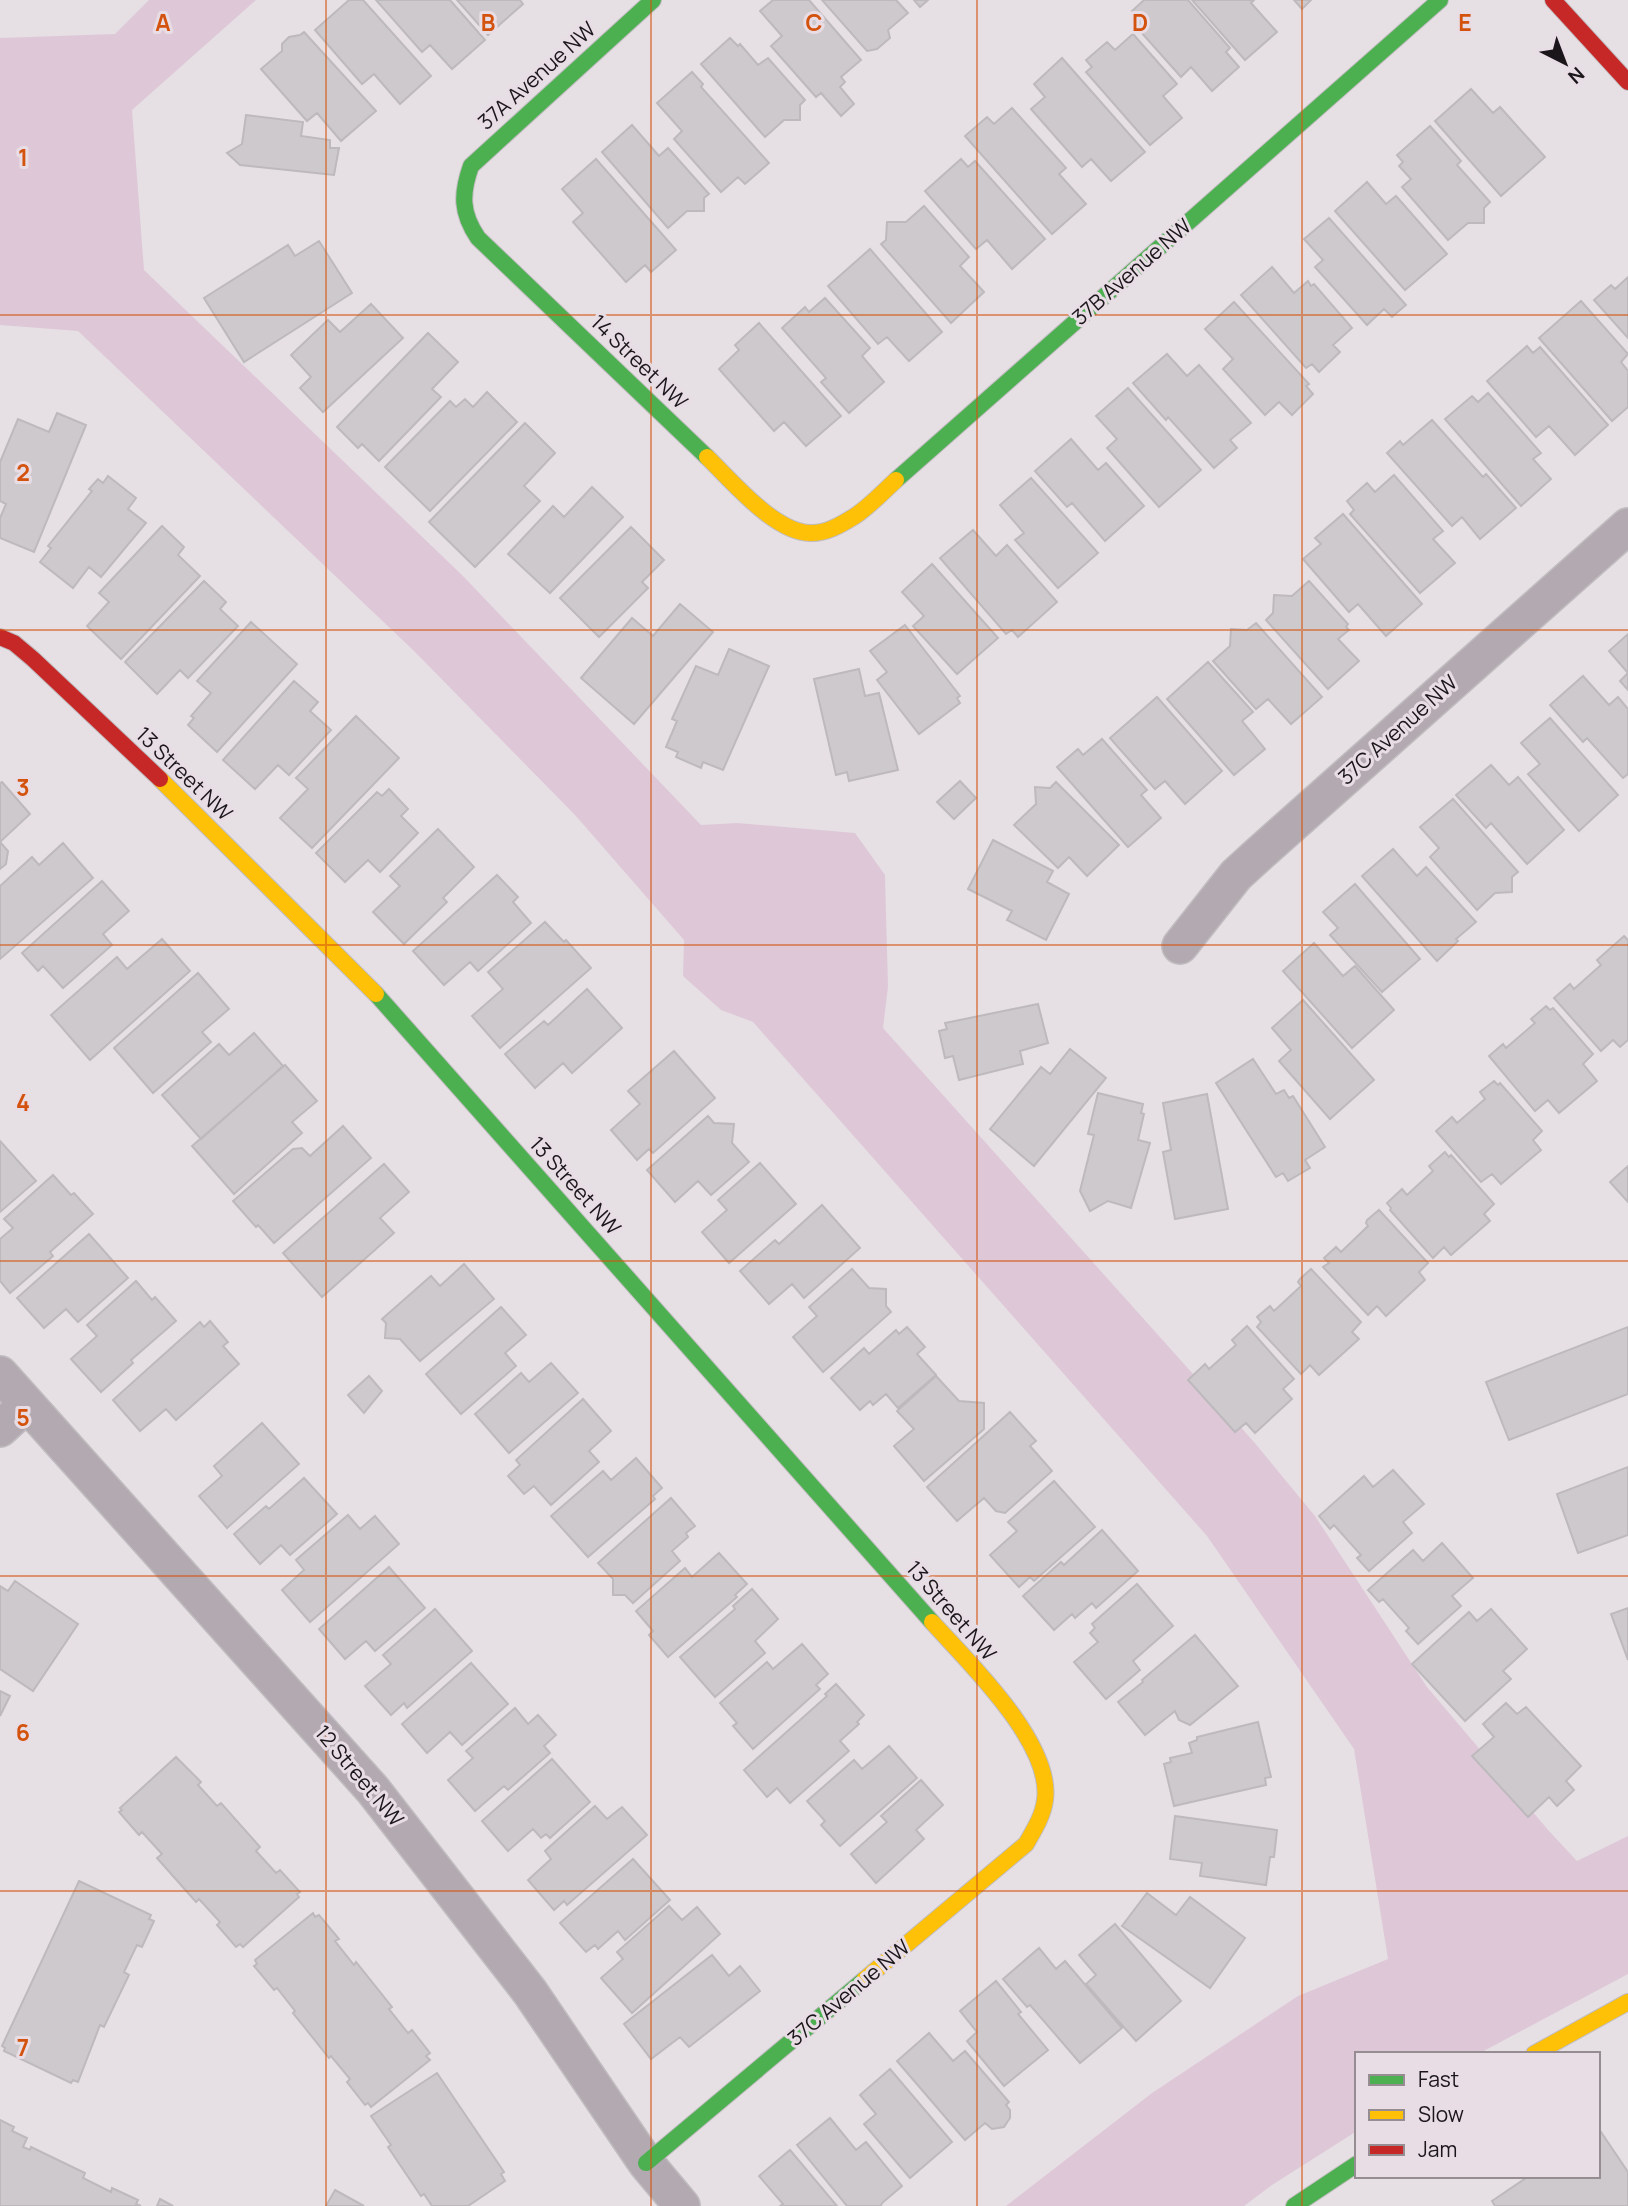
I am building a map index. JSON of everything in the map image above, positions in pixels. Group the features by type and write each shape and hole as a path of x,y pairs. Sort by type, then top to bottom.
{"street":[{"name":"37A Avenue NW","path":"463,192 471,166 483,153 653,0"},
{"name":"37B Avenue NW","path":"817,534 830,531 858,514 1440,0"},
{"path":"1553,0 1628,82"},
{"name":"14 Street NW","path":"463,192 462,208 468,224 478,238 764,510 783,525 817,534"},
{"name":"37C Avenue NW","path":"1180,946 1236,876 1259,854 1628,526"},
{"name":"13 Street NW","path":"0,637 14,643 33,659 306,922 374,992 545,1184 1016,1721 1039,1756 1045,1775 1047,1793 1044,1815"},
{"name":"12 Street NW","path":"0,1374 373,1790 530,1992 646,2163 682,2206"},
{"path":"0,1429 27,1404"},
{"name":"37C Avenue NW","path":"646,2163 1015,1854 1037,1829 1044,1815"},
{"path":"1538,2052 1628,2002"},
{"path":"1294,2206 1355,2165"}],"shaded area":[{"path":"149,0 256,0 132,110 144,270 463,576 701,825 737,823 855,833 885,875 888,987 883,1028 1254,1442 1315,1516 1427,1687 1549,1831 1577,1861 1628,1836 1628,1974 1482,2052 1355,2052 1355,2132 1244,2206 1006,2206 1152,2093 1298,1996 1388,1959 1354,1749 1207,1536 753,1022 721,1010 683,976 684,940 575,815 414,651 78,331 0,325 0,38 115,34"}],"building":[{"path":"349,0 363,0 431,76 400,104 374,74 362,84 315,30"},
{"path":"376,0 450,0 485,40 452,69 430,45 422,52"},
{"path":"457,0 520,0 523,4 488,35"},
{"path":"773,0 809,0 861,60 841,77 845,82 840,87 854,104 841,116 821,93 816,97 771,46 782,36 760,11"},
{"path":"822,0 896,0 908,13 888,30 890,38 877,49 867,51"},
{"path":"914,0 928,0 920,7"},
{"path":"1144,0 1188,0 1230,48 1226,52 1239,67 1212,91 1191,67 1181,77 1132,22 1137,17 1132,11"},
{"path":"1192,0 1254,0 1251,3 1277,32 1245,60"},
{"path":"1294,0 1311,0 1302,9"},
{"path":"304,32 376,111 341,141 317,113 307,121 261,69 282,51 282,44 289,37"},
{"path":"1133,34 1177,84 1163,96 1182,118 1150,145 1086,72 1092,67 1086,60 1107,42 1115,50"},
{"path":"730,38 738,46 740,44 758,65 768,58 805,100 800,105 800,120 784,120 765,137 701,64"},
{"path":"1062,58 1145,152 1111,181 1091,159 1082,167 1031,109 1045,97 1034,84"},
{"path":"692,72 703,84 701,87 769,163 745,184 738,177 721,192 674,139 682,131 657,103"},
{"path":"1471,89 1493,113 1500,107 1545,157 1501,196 1435,121"},
{"path":"1012,108 1066,168 1059,174 1086,204 1052,234 965,136 987,117 994,124"},
{"path":"246,115 303,122 301,136 330,140 330,148 339,148 334,175 240,165 227,153 242,144"},
{"path":"632,125 659,156 668,148 709,194 704,198 704,211 687,211 668,228 602,152"},
{"path":"1430,126 1461,161 1457,165 1490,202 1484,208 1484,223 1468,223 1448,240 1402,187 1411,179 1399,166 1403,162 1397,155"},
{"path":"596,159 676,250 651,272 645,265 626,282 573,222 583,213 562,189"},
{"path":"961,159 968,167 975,161 1045,239 1012,269 987,240 976,249 925,191"},
{"path":"1367,182 1386,204 1396,196 1447,254 1405,290 1335,211"},
{"path":"924,206 969,257 960,266 984,292 951,323 881,244 886,240 887,222 906,222"},
{"path":"1329,218 1406,305 1392,317 1384,309 1367,325 1315,267 1323,260 1304,239"},
{"path":"319,241 352,293 244,362 204,298 288,245 295,256"},
{"path":"870,249 942,332 909,361 887,337 878,344 828,286"},
{"path":"1272,267 1294,293 1308,281 1311,286 1314,284 1352,328 1333,345 1340,352 1319,372 1312,364 1306,368 1241,295"},
{"path":"1628,277 1628,338 1594,300 1611,285 1615,289"},
{"path":"825,298 870,348 862,356 884,382 849,413 821,382 826,378 782,328 805,307 809,312"},
{"path":"1581,301 1628,354 1621,362 1628,371 1628,407 1612,421 1539,338"},
{"path":"1234,302 1309,384 1306,386 1313,394 1292,415 1279,402 1265,415 1223,369 1233,359 1205,329"},
{"path":"371,304 403,338 323,412 300,388 311,377 291,355 328,320 340,332"},
{"path":"759,323 841,416 806,446 784,422 774,431 719,369 739,350 735,345"},
{"path":"428,333 458,362 432,389 441,397 379,461 362,444 358,448 337,427"},
{"path":"1527,346 1533,353 1540,347 1608,425 1575,455 1549,426 1536,437 1487,381"},
{"path":"1167,354 1187,376 1199,365 1251,423 1230,440 1237,448 1214,468 1133,383"},
{"path":"1128,388 1201,470 1159,507 1107,448 1117,439 1096,416"},
{"path":"487,392 517,422 430,511 385,467 450,401 456,407 465,399 473,407"},
{"path":"1488,393 1541,453 1533,459 1551,479 1521,506 1445,419 1472,396 1478,402"},
{"path":"57,413 86,425 34,552 0,538 0,518 6,504 0,501 0,462 18,419 49,432"},
{"path":"1432,420 1483,477 1486,474 1516,508 1480,539 1462,517 1452,526 1387,453 1400,441 1403,445"},
{"path":"525,423 555,453 524,486 540,501 475,567 429,522"},
{"path":"1071,439 1098,470 1106,463 1144,506 1105,541 1072,503 1067,507 1035,471"},
{"path":"1394,475 1443,531 1433,539 1455,563 1420,593 1350,514 1354,510 1347,501 1367,483 1375,492"},
{"path":"108,476 136,498 128,509 146,523 101,577 89,567 73,588 40,562 51,548 48,546 92,491 89,489 98,479 103,483"},
{"path":"1031,478 1098,553 1058,588 1015,540 1024,533 1000,505"},
{"path":"592,487 623,517 550,593 508,554 553,506 564,517"},
{"path":"1343,514 1422,604 1386,636 1358,604 1349,612 1303,559 1321,544 1315,538"},
{"path":"162,526 184,547 178,555 200,576 121,659 87,626 109,602 99,593"},
{"path":"631,527 664,560 642,582 648,588 599,637 560,598"},
{"path":"973,530 996,556 1007,545 1057,602 1018,637 1012,630 1006,634 940,558"},
{"path":"932,564 998,638 957,674 913,626 924,616 902,592"},
{"path":"204,581 226,602 220,609 238,626 188,678 180,670 157,694 125,662"},
{"path":"1309,581 1348,624 1346,627 1349,630 1338,639 1359,661 1328,689 1266,620 1273,613 1274,595 1292,596"},
{"path":"680,604 713,632 634,724 581,678 632,618 653,636"},
{"path":"251,622 297,664 217,752 188,725 194,718 191,716 211,693 197,681"},
{"path":"1256,623 1322,697 1291,724 1268,699 1256,709 1213,661 1230,646 1231,629 1247,630"},
{"path":"905,625 960,696 957,698 960,703 919,734 877,680 887,672 870,651"},
{"path":"1628,634 1628,673 1609,651"},
{"path":"729,649 769,666 723,770 703,762 701,768 676,757 678,752 666,747 677,721 672,719 696,666 718,675"},
{"path":"1208,662 1253,712 1242,721 1265,749 1234,775 1167,699"},
{"path":"859,669 865,696 879,693 898,770 849,781 847,772 836,775 814,679"},
{"path":"1628,673 1628,690 1620,681"},
{"path":"1583,676 1609,705 1618,697 1628,709 1628,774 1623,778 1587,738 1583,742 1550,705"},
{"path":"294,681 318,702 310,711 331,730 289,775 278,765 255,789 223,760"},
{"path":"1157,697 1222,771 1185,804 1165,781 1155,789 1110,738"},
{"path":"356,716 399,758 312,848 280,818 308,789 296,778"},
{"path":"1550,718 1618,795 1579,831 1528,774 1540,764 1521,743"},
{"path":"1102,739 1147,790 1141,795 1161,818 1128,847 1057,767 1078,749 1083,755"},
{"path":"1491,765 1509,785 1518,777 1564,830 1527,864 1491,823 1486,828 1456,795"},
{"path":"960,781 976,798 954,819 937,802"},
{"path":"2,782 30,814 0,842 0,783"},
{"path":"1056,782 1119,845 1087,876 1069,857 1058,868 1014,825 1036,804 1035,787 1050,788"},
{"path":"389,789 408,809 401,816 418,833 380,872 368,860 345,882 316,853 377,792 382,796"},
{"path":"1453,799 1518,872 1512,877 1512,892 1495,893 1477,910 1430,857 1439,848 1420,827"},
{"path":"438,829 474,867 443,898 447,902 404,944 373,912 400,886 390,876"},
{"path":"993,840 1053,871 1047,882 1069,894 1046,940 1007,920 1012,911 968,889"},
{"path":"0,842 8,851 6,864 0,869"},
{"path":"63,843 93,878 0,959 0,886 32,857 39,865"},
{"path":"1393,849 1417,876 1426,867 1476,922 1456,939 1458,941 1437,961 1362,876"},
{"path":"497,875 518,897 513,902 531,923 478,971 470,962 444,985 413,951"},
{"path":"102,881 129,911 103,934 112,945 63,988 43,966 38,971 22,953"},
{"path":"1355,884 1420,959 1382,992 1330,935 1338,928 1323,912"},
{"path":"545,922 564,942 566,940 591,968 500,1048 472,1016 503,989 488,972"},
{"path":"1624,936 1628,940 1628,1040 1620,1047 1613,1040 1601,1051 1554,998 1570,984 1574,989 1601,965 1597,960"},
{"path":"162,939 190,971 90,1060 51,1015 117,957 127,969"},
{"path":"1314,943 1343,976 1355,966 1394,1010 1352,1048 1283,971"},
{"path":"198,973 229,1009 202,1032 211,1042 153,1093 114,1048"},
{"path":"587,989 622,1028 572,1073 563,1063 535,1088 505,1054 544,1021 548,1025"},
{"path":"1303,1000 1374,1080 1330,1119 1279,1061 1291,1050 1272,1028"},
{"path":"1038,1004 1048,1043 1020,1051 1023,1064 959,1080 953,1056 945,1058 939,1031 947,1029 945,1023"},
{"path":"1546,1006 1550,1010 1553,1008 1593,1054 1583,1064 1597,1081 1559,1113 1548,1100 1535,1111 1489,1056 1503,1044 1506,1048 1535,1023 1531,1019"},
{"path":"254,1033 283,1066 201,1139 162,1095 219,1044 229,1055"},
{"path":"1070,1049 1106,1078 1034,1166 990,1129 1041,1067 1050,1074"},
{"path":"674,1051 715,1098 653,1153 649,1149 637,1160 611,1130 640,1104 628,1091"},
{"path":"1253,1059 1276,1094 1284,1090 1289,1098 1293,1096 1325,1147 1305,1160 1310,1168 1288,1181 1283,1173 1276,1177 1216,1083"},
{"path":"285,1065 317,1101 292,1122 302,1133 234,1194 192,1146"},
{"path":"1494,1081 1498,1085 1500,1083 1542,1131 1533,1140 1541,1150 1501,1184 1492,1174 1481,1182 1436,1131 1452,1117 1457,1123 1485,1099 1480,1092"},
{"path":"1098,1093 1143,1104 1141,1113 1144,1114 1138,1140 1150,1143 1131,1208 1108,1201 1090,1211 1080,1191 1094,1135 1088,1134"},
{"path":"1207,1094 1228,1209 1175,1219 1163,1152 1171,1150 1163,1103"},
{"path":"708,1116 714,1123 734,1124 732,1143 749,1162 711,1195 698,1181 675,1202 647,1170"},
{"path":"343,1126 371,1158 274,1243 233,1201 293,1149 302,1148 310,1156"},
{"path":"0,1141 36,1181 0,1212"},
{"path":"1445,1152 1449,1157 1451,1155 1494,1204 1484,1214 1490,1221 1451,1255 1444,1247 1433,1258 1390,1210 1387,1203 1402,1189 1407,1195 1433,1171 1429,1166"},
{"path":"760,1163 796,1204 729,1263 702,1232 727,1210 718,1200"},
{"path":"384,1164 409,1192 380,1218 394,1233 322,1297 283,1253"},
{"path":"1628,1166 1628,1202 1610,1182"},
{"path":"53,1175 93,1214 50,1252 53,1256 10,1293 0,1281 0,1239 13,1228 4,1219"},
{"path":"822,1205 860,1248 804,1298 792,1284 769,1304 740,1271 775,1240 779,1244"},
{"path":"1379,1210 1428,1263 1419,1272 1425,1280 1386,1316 1377,1306 1368,1315 1323,1267 1329,1263 1324,1258 1336,1247 1341,1252 1368,1226 1367,1220"},
{"path":"89,1234 128,1278 78,1322 66,1309 44,1328 17,1298"},
{"path":"464,1264 494,1299 420,1361 400,1339 385,1338 386,1323 382,1319 431,1276 440,1286"},
{"path":"852,1269 869,1288 886,1289 886,1306 891,1312 823,1372 793,1337 817,1316 809,1307"},
{"path":"1311,1269 1361,1322 1352,1332 1359,1339 1319,1375 1310,1365 1301,1374 1257,1327 1261,1322 1257,1317 1270,1306 1274,1311 1301,1286 1298,1282"},
{"path":"136,1281 152,1300 155,1297 176,1321 131,1360 133,1363 101,1392 71,1359 97,1336 87,1325"},
{"path":"501,1307 526,1335 505,1353 516,1366 461,1414 426,1374"},
{"path":"210,1321 228,1342 223,1346 239,1364 176,1420 166,1409 140,1431 113,1400 200,1322 204,1327"},
{"path":"1247,1326 1294,1379 1283,1389 1292,1399 1255,1433 1246,1423 1235,1432 1188,1380 1205,1364 1209,1369 1236,1345 1232,1340"},
{"path":"907,1327 925,1347 917,1354 936,1375 898,1408 886,1394 873,1405 870,1401 860,1410 831,1378 864,1348 869,1354 896,1330 899,1334"},
{"path":"1628,1327 1628,1394 1509,1440 1486,1382"},
{"path":"551,1363 578,1393 509,1453 475,1414 521,1373 529,1382"},
{"path":"369,1376 382,1391 364,1413 348,1395"},
{"path":"936,1376 959,1401 984,1403 984,1429 924,1481 894,1446 914,1429 897,1411"},
{"path":"583,1399 611,1431 589,1451 599,1462 551,1505 534,1486 524,1494 508,1476 520,1465 516,1460"},
{"path":"1010,1412 1036,1441 1030,1446 1052,1471 1005,1513 996,1511 984,1498 957,1521 927,1487"},
{"path":"262,1423 299,1464 227,1528 199,1496 222,1476 214,1466"},
{"path":"636,1458 662,1488 653,1496 655,1499 588,1557 551,1516 603,1471 611,1480"},
{"path":"1628,1467 1628,1535 1578,1553 1557,1494"},
{"path":"1393,1470 1424,1504 1403,1522 1412,1533 1369,1571 1357,1558 1361,1555 1334,1525 1330,1529 1319,1516 1364,1476 1373,1487"},
{"path":"304,1478 337,1514 290,1555 281,1545 260,1564 234,1534 266,1506 269,1509"},
{"path":"1054,1481 1095,1527 1034,1581 1030,1577 1019,1587 990,1555 1017,1531 1008,1522"},
{"path":"671,1498 695,1526 686,1533 688,1537 672,1551 680,1561 633,1603 625,1595 613,1595 613,1579 598,1563"},
{"path":"348,1515 360,1529 375,1516 399,1544 310,1622 282,1590 304,1570 296,1560"},
{"path":"1102,1530 1138,1571 1096,1608 1092,1603 1075,1618 1072,1614 1054,1630 1023,1596 1061,1562 1064,1565"},
{"path":"1442,1543 1473,1578 1452,1596 1461,1606 1418,1644 1406,1631 1409,1628 1383,1599 1379,1602 1368,1590 1413,1550 1423,1561"},
{"path":"719,1553 747,1584 735,1595 737,1597 668,1657 649,1635 653,1631 636,1611 685,1568 692,1577"},
{"path":"389,1567 425,1608 375,1651 366,1641 345,1659 319,1629"},
{"path":"15,1581 78,1624 33,1691 0,1669 0,1586 8,1591"},
{"path":"1137,1584 1173,1626 1133,1661 1140,1670 1106,1699 1074,1662 1098,1642 1090,1633 1095,1628 1092,1624"},
{"path":"752,1589 778,1619 755,1641 765,1653 715,1697 680,1657 735,1609 733,1606"},
{"path":"1628,1608 1628,1660 1611,1614"},
{"path":"435,1609 472,1651 407,1708 404,1703 391,1715 365,1686 391,1664 383,1655"},
{"path":"1491,1609 1527,1649 1503,1671 1511,1679 1465,1721 1412,1664 1469,1612 1477,1621"},
{"path":"1195,1635 1238,1686 1190,1725 1179,1720 1175,1711 1145,1735 1118,1702"},
{"path":"802,1644 828,1674 816,1685 820,1689 753,1749 733,1726 737,1723 720,1703 767,1662 773,1669"},
{"path":"471,1663 508,1704 462,1745 450,1732 427,1753 402,1724"},
{"path":"836,1684 864,1715 857,1722 859,1724 840,1741 849,1751 790,1803 777,1788 767,1797 744,1770 827,1696 825,1694"},
{"path":"0,1691 10,1696 0,1716"},
{"path":"1506,1703 1517,1714 1526,1707 1581,1766 1566,1781 1574,1790 1557,1806 1549,1797 1528,1817 1472,1756 1494,1737 1483,1724"},
{"path":"515,1708 528,1724 538,1715 556,1735 544,1746 550,1753 508,1790 504,1786 475,1811 448,1780 473,1758 466,1751"},
{"path":"1258,1722 1271,1777 1265,1778 1266,1785 1174,1806 1164,1764 1171,1762 1170,1758 1192,1753 1189,1743 1197,1740 1197,1737"},
{"path":"889,1746 917,1778 840,1846 821,1825 825,1821 807,1801 854,1760 862,1769"},
{"path":"176,1757 201,1782 198,1785 217,1806 221,1803 260,1847 256,1851 276,1873 280,1870 300,1892 297,1894 299,1897 243,1947 240,1944 236,1947 217,1925 220,1922 199,1899 196,1902 157,1858 162,1854 142,1832 139,1835 119,1812 122,1810 120,1808"},
{"path":"552,1759 590,1802 550,1838 546,1834 541,1838 533,1829 508,1851 482,1821"},
{"path":"921,1780 943,1805 916,1830 924,1839 876,1883 851,1854 887,1822 881,1816"},
{"path":"595,1806 607,1819 622,1807 647,1835 567,1905 564,1901 554,1910 528,1880 551,1859 545,1851"},
{"path":"1175,1816 1277,1830 1274,1857 1270,1857 1266,1885 1200,1876 1202,1863 1170,1859"},
{"path":"633,1859 670,1900 625,1940 618,1931 598,1949 595,1945 586,1952 560,1923"},
{"path":"79,1881 151,1915 149,1919 154,1921 142,1947 137,1945 124,1972 129,1975 104,2027 100,2025 78,2082 73,2080 71,2083 4,2051 2,2046"},
{"path":"1147,1893 1176,1915 1190,1897 1245,1938 1210,1988 1122,1926"},
{"path":"669,1906 682,1920 697,1907 720,1934 632,2013 601,1978 623,1959 617,1952"},
{"path":"313,1913 315,1917 319,1915 339,1939 335,1941 354,1965 356,1962 392,2007 389,2009 408,2033 412,2030 430,2053 426,2056 430,2060 371,2107 368,2103 365,2105 347,2082 350,2079 331,2056 329,2058 277,1988 274,1990 254,1966 257,1964 255,1960"},
{"path":"1115,1924 1181,2001 1136,2041 1086,1984 1096,1975 1079,1955"},
{"path":"1039,1948 1056,1969 1065,1961 1122,2028 1080,2063 1030,2005 1027,2007 1003,1979"},
{"path":"712,1955 729,1976 740,1966 760,1991 689,2047 680,2037 651,2059 624,2024"},
{"path":"996,1981 1021,2012 1018,2014 1048,2050 1004,2086 967,2041 977,2032 960,2011"},
{"path":"929,2033 953,2061 965,2051 1009,2102 1006,2105 1010,2110 1010,2118 1004,2127 992,2129 985,2123 965,2140 897,2061"},
{"path":"890,2069 952,2142 910,2178 864,2124 876,2114 860,2095"},
{"path":"437,2073 504,2172 501,2174 505,2181 468,2206 432,2206 424,2194 421,2196 371,2116"},
{"path":"830,2118 856,2150 866,2142 902,2186 881,2206 847,2206 797,2145"},
{"path":"0,2120 14,2127 12,2131 27,2138 23,2147 30,2150 31,2147 85,2173 83,2178 111,2192 112,2188 138,2200 136,2204 141,2206 0,2206"},
{"path":"1600,2130 1628,2172 1628,2206 1495,2206 1492,2201 1526,2178 1600,2178"},
{"path":"790,2150 837,2206 780,2206 783,2204 759,2176"},
{"path":"335,2190 364,2206 326,2206"},
{"path":"160,2199 173,2206 157,2206"}],"traffic: fast":[{"path":"653,0 471,166 465,186 464,203 468,220 478,238 707,457"},
{"path":"896,480 1440,0"},
{"path":"376,994 932,1622"},
{"path":"646,2163 864,1980"},
{"path":"1294,2206 1355,2165"}],"traffic: slow":[{"path":"707,457 768,515 782,524 810,533 828,530 855,516 896,480"},
{"path":"160,779 376,994"},
{"path":"864,1980 1026,1844 1044,1806 1044,1778 1036,1754 1022,1729 986,1681 932,1622"},
{"path":"1538,2052 1628,2002"}],"traffic: jam":[{"path":"1553,0 1628,82"},
{"path":"0,637 14,643 33,659 160,779"}]}
